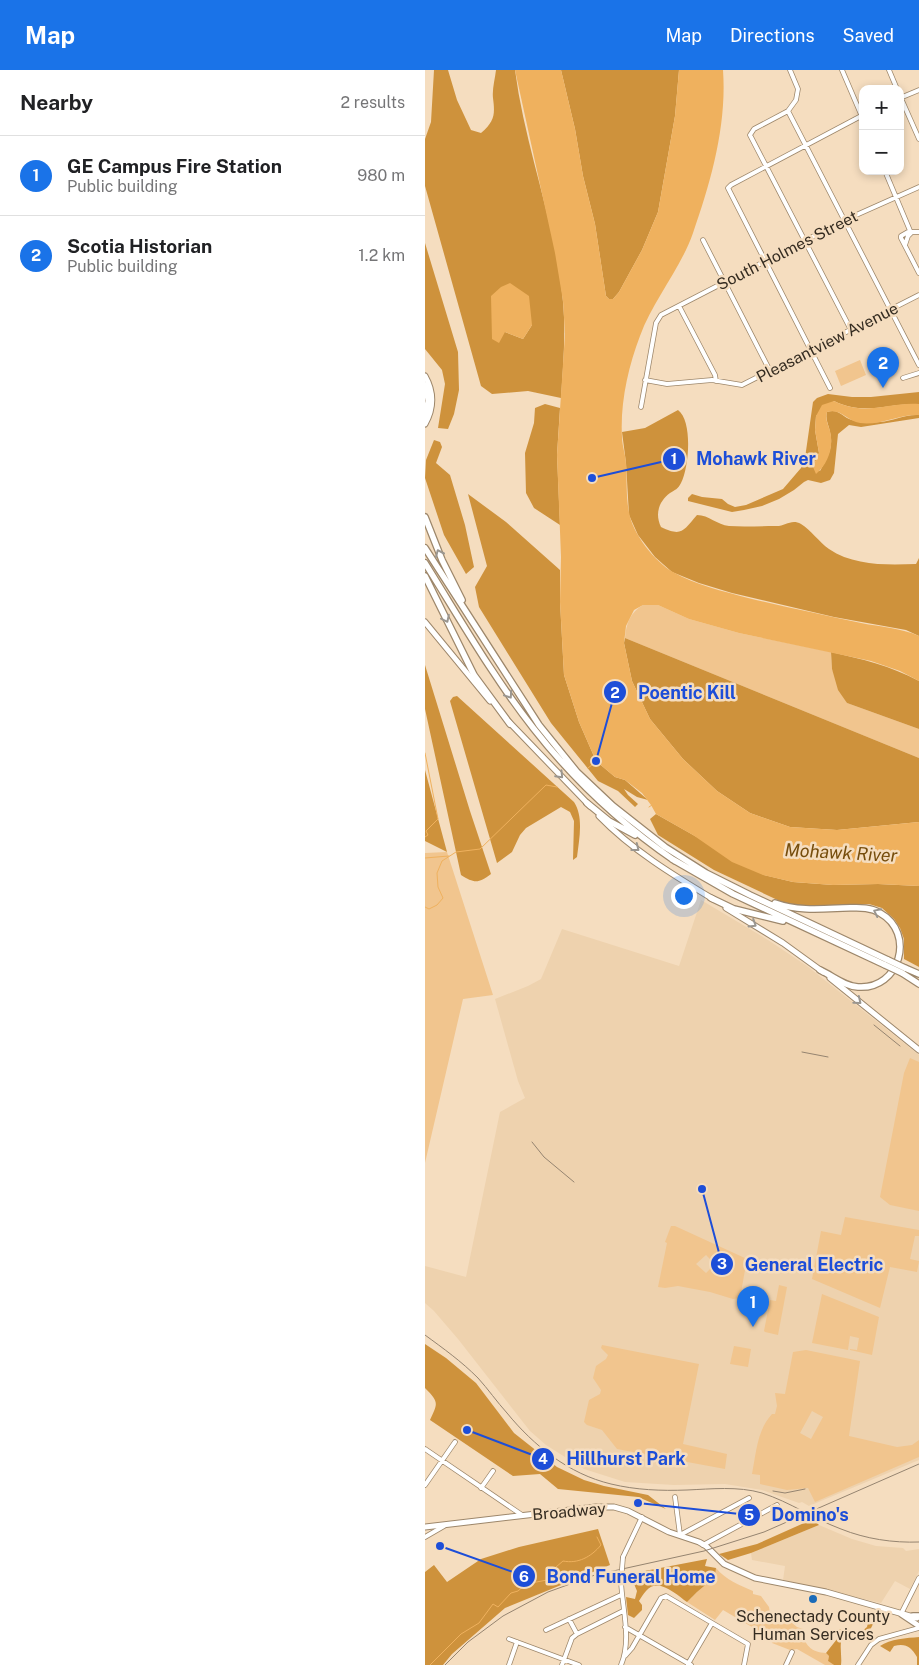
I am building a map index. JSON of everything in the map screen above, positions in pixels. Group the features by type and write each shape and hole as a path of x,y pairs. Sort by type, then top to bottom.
{"highway":[{"path":"425,517 442,560 485,643"},
{"path":"425,548 485,643 556,748 625,817 665,847 735,888 904,970 919,974"},
{"path":"425,564 501,683 543,740 573,775 609,810 675,861"},
{"path":"425,576 474,675 511,724"},
{"path":"587,803 609,821 733,894 829,939"},
{"path":"735,888 791,908 870,909 884,915 895,926 900,941 900,956 893,970 880,983 856,987 846,984 820,970"},
{"path":"711,898 734,909 778,919 887,962"},
{"path":"904,970 919,983"}],"main road":[{"path":"425,376 431,390 432,402 425,424"},
{"path":"425,385 428,401 425,416"},
{"path":"425,622 511,724 610,826 671,873 783,943 820,970 919,1050"},
{"name":"Broadway","path":"425,1527 596,1507 613,1507 629,1511 669,1532 703,1544 724,1564 755,1578 827,1592 917,1617"},
{"name":"Broadway","path":"901,1614 919,1627"}],"street":[{"path":"790,70 798,90 796,100 788,111 750,132 766,167 851,330"},
{"path":"842,70 859,110"},
{"path":"889,70 895,85"},
{"path":"904,96 919,90"},
{"path":"904,104 919,139"},
{"path":"788,111 919,365"},
{"path":"830,388 728,188 859,119"},
{"path":"887,175 911,233"},
{"name":"South Holmes Street","path":"645,380 658,318 845,220 919,187"},
{"path":"919,232 911,233 905,245 919,273"},
{"path":"703,240 770,371"},
{"name":"Pleasantview Avenue","path":"645,380 667,384 716,381 743,385 919,295"},
{"path":"679,306 715,375 716,381"},
{"path":"903,378 919,372"},
{"path":"641,407 645,380"},
{"path":"425,1485 455,1442"},
{"path":"425,1449 523,1516"},
{"path":"481,1488 493,1471"},
{"path":"675,1497 680,1536 749,1498"},
{"path":"703,1544 777,1505"},
{"path":"625,1656 625,1626 621,1594 623,1557 641,1516"},
{"path":"425,1537 446,1525"},
{"path":"901,1614 919,1578"},
{"path":"546,1630 621,1594"},
{"path":"621,1665 663,1596 666,1596 748,1644 744,1665"},
{"path":"562,1665 572,1638 623,1611"},
{"path":"569,1619 577,1634"},
{"path":"625,1626 689,1665 712,1623"},
{"path":"858,1665 871,1645 879,1639 919,1627"},
{"path":"509,1639 579,1665"},
{"path":"509,1665 517,1642"},
{"path":"786,1665 792,1652"}],"shaded area":[{"path":"434,70 448,70 457,100 471,130 481,133 489,125 493,117 493,91 496,70 515,70 526,128 554,244 559,273 564,326 561,398 528,391 492,394 481,386 425,186 425,139 431,122","holes":["532,325 523,339 505,332"]},
{"path":"561,70 679,70 675,116 658,212 642,250 619,292 613,299 609,299 606,296 595,224"},
{"path":"425,243 458,352 459,390 454,414 448,429 438,428 445,384 442,370 425,349"},
{"path":"860,360 866,375 841,386 835,371"},
{"path":"919,392 919,404 856,408 834,401 816,416 815,430 819,453 813,467 820,471 829,453 831,443 827,412 835,411 849,419 870,422 919,415 919,418 861,427 849,425 838,434 834,473 830,480 821,483 808,480 779,499 762,506 732,512 688,501 692,494 722,499 735,507 746,505 783,489 801,468 805,458 813,402 817,398 828,394 871,397"},
{"path":"545,404 560,408 557,455 560,525 534,508 526,493 525,453 534,423 535,408"},
{"path":"678,410 686,424 688,456 680,485 660,505 658,518 661,527 674,532 682,531 697,515 729,526 779,526 797,522 829,549 849,559 871,563 916,564 919,558 919,636 906,630 834,617 732,593 672,572 655,557 638,535 629,515 622,432 645,428"},
{"path":"434,440 440,442 442,447 436,463 450,475 465,525 474,567 466,574 444,535 425,478 426,460"},
{"path":"468,494 506,522 560,570 564,675 579,722 596,761 615,777 625,780 648,800 637,797 624,789 638,804 635,807 618,791 598,781 551,723 479,607 475,587 487,566"},
{"path":"643,605 658,605 689,619 739,633 831,652 832,669 847,703 919,729 919,758 625,638 630,618"},
{"path":"625,638 919,758 919,822 837,830 790,827 750,813 717,791 683,759 650,719 632,681 624,643"},
{"path":"831,652 887,667 919,681 919,729 847,703 838,690 832,669"},
{"path":"425,665 491,874 483,880 473,881 461,875 425,709"},
{"path":"457,696 574,802 579,815 580,829 577,857 573,860 574,821 570,812 561,807 526,828 520,835 512,852 497,863 450,701 453,697"},
{"path":"425,770 447,852 425,841"},
{"path":"656,814 764,875 793,882 833,885 878,884 919,886 919,967 904,959 904,939 900,928 894,919 882,908 869,904 801,907 784,903 714,870 658,835 650,819"},
{"path":"447,852 493,995 463,999 425,1163 425,853"},
{"path":"701,900 807,966 919,1055 919,1460 809,1506 802,1502 799,1503 762,1490 725,1484 674,1485 625,1482 584,1469 546,1445 530,1431 458,1339 425,1303 425,1266 466,1277 500,1112 525,1098 518,1081 495,999 541,979 562,929 679,966"},
{"path":"910,1058 919,1062 919,1211 890,1205 880,1197 904,1073"},
{"path":"845,1217 919,1230 919,1236 915,1236 910,1259 919,1261 917,1272 890,1267 880,1308 812,1279 821,1231 841,1235"},
{"path":"671,1226 675,1226 747,1259 740,1298 733,1299 710,1292 678,1286 658,1287 667,1243 665,1242","holes":["706,1255 715,1264 706,1273 696,1264"]},
{"path":"779,1285 787,1287 778,1335 764,1331 770,1300 776,1301"},
{"path":"822,1294 879,1317 872,1355 850,1350 857,1350 859,1338 850,1336 848,1350 812,1343"},
{"path":"425,1344 446,1358 476,1383 514,1433 557,1467 584,1480 648,1495 666,1509 638,1497 558,1489 540,1474 513,1476 430,1420 436,1403 425,1388"},
{"path":"602,1345 699,1364 683,1444 727,1454 725,1469 617,1449 602,1430 587,1425 584,1422 589,1400 600,1394 601,1390 593,1378 596,1366 606,1359 608,1355 601,1348"},
{"path":"734,1346 751,1349 748,1367 730,1364"},
{"path":"806,1350 860,1361 849,1436 897,1447 912,1445 919,1440 919,1457 815,1502 808,1488 787,1490 760,1484 760,1475 752,1474 758,1442 767,1420 772,1414 775,1414 777,1406 775,1393 785,1394 793,1352","holes":["812,1411 823,1417 811,1439 800,1433"]},
{"path":"813,1519 819,1525 751,1553 728,1560 719,1554 757,1544"},
{"path":"819,1525 852,1539 876,1546 903,1548 906,1551 919,1549 919,1571 910,1589 895,1581 881,1603 783,1580 785,1566 752,1560 751,1553"},
{"path":"598,1529 610,1565 505,1608 452,1654 443,1665 425,1665 425,1572 434,1565 447,1582 481,1559 519,1547"},
{"path":"707,1559 705,1566 716,1568 715,1577 687,1602 673,1591 656,1585 646,1591 639,1601 642,1605 642,1610 634,1618 628,1615 626,1597 635,1599 637,1591 630,1580 629,1574"},
{"path":"716,1568 728,1579 753,1591 753,1594 761,1596 769,1607 770,1613 790,1621 803,1629 806,1643 816,1651 826,1653 829,1656 828,1661 834,1665 825,1665 797,1649 790,1650 772,1643 771,1638 723,1610 715,1620 687,1602 715,1577"},
{"path":"868,1623 873,1624 867,1633 851,1642 839,1636 836,1630 844,1629 860,1633 867,1627"},
{"path":"919,1637 919,1665 917,1665 917,1657 908,1647 902,1645 894,1646 890,1652 880,1646 894,1640"},
{"path":"837,1639 841,1642 841,1665 834,1665 828,1661 829,1656 826,1653"}],"water":[{"name":"Mohawk River","path":"515,70 561,70 595,224 606,296 609,299 613,299 619,292 642,250 658,212 675,116 679,70 723,70 723,112 706,194 688,247 645,323 626,386 622,412 622,437 626,462 627,501 631,520 639,538 652,554 673,572 690,581 748,598 861,623 898,629 919,636 919,681 900,671 871,661 739,633 689,619 658,605 643,605 634,610 626,626 624,643 632,681 650,719 683,759 717,791 750,813 790,827 837,830 919,822 919,886 878,884 833,885 793,882 763,875 732,862 693,835 656,814 642,793 625,780 615,777 596,761 579,722 564,675 560,602 561,557 557,455 565,334 563,301 555,253"},
{"path":"510,283 529,296 532,325 523,339 505,332 499,343 492,339 491,296 501,287"},
{"path":"834,401 856,408 919,404 919,415 904,416 882,422 860,423 840,413 827,412 831,437 829,455 824,465 816,474 813,467 819,453 815,430 816,416 822,405"}],"waterway":[{"path":"425,753 438,819 426,831 428,835 425,837"},
{"path":"588,768 597,761"},
{"path":"425,907 429,909 437,905 443,898 438,887 437,873 442,861 456,852 480,849 546,785 557,787"},
{"path":"425,858 449,856"},
{"path":"430,1665 461,1634 479,1623 493,1604 498,1607 511,1593 518,1591 526,1584 551,1578 556,1567 563,1561 569,1562 584,1559 593,1553 601,1545 597,1537"}],"railway":[{"path":"874,1025 900,1046"},
{"path":"802,1052 828,1057"},
{"path":"532,1142 544,1157 574,1182"},
{"path":"425,1335 478,1378 529,1437 553,1457 581,1473 611,1484 639,1489 744,1489 772,1497 850,1532 880,1540 919,1542"},
{"path":"445,1665 468,1642 503,1616 548,1592 595,1575 704,1551 764,1532 919,1464"},
{"path":"773,1491 785,1493 805,1489"}],"place":[{"name":"Scotia Historian","path":"883,388"},
{"name":"Mohawk River","path":"592,478"},
{"name":"Poentic Kill","path":"596,761"},
{"name":"General Electric","path":"702,1189"},
{"name":"GE Campus Fire Station","path":"753,1327"},
{"name":"Hillhurst Park","path":"467,1430"},
{"name":"Domino's","path":"638,1503"},
{"name":"Bond Funeral Home","path":"440,1546"},
{"name":"Schenectady County Human Services","path":"813,1599"}]}
